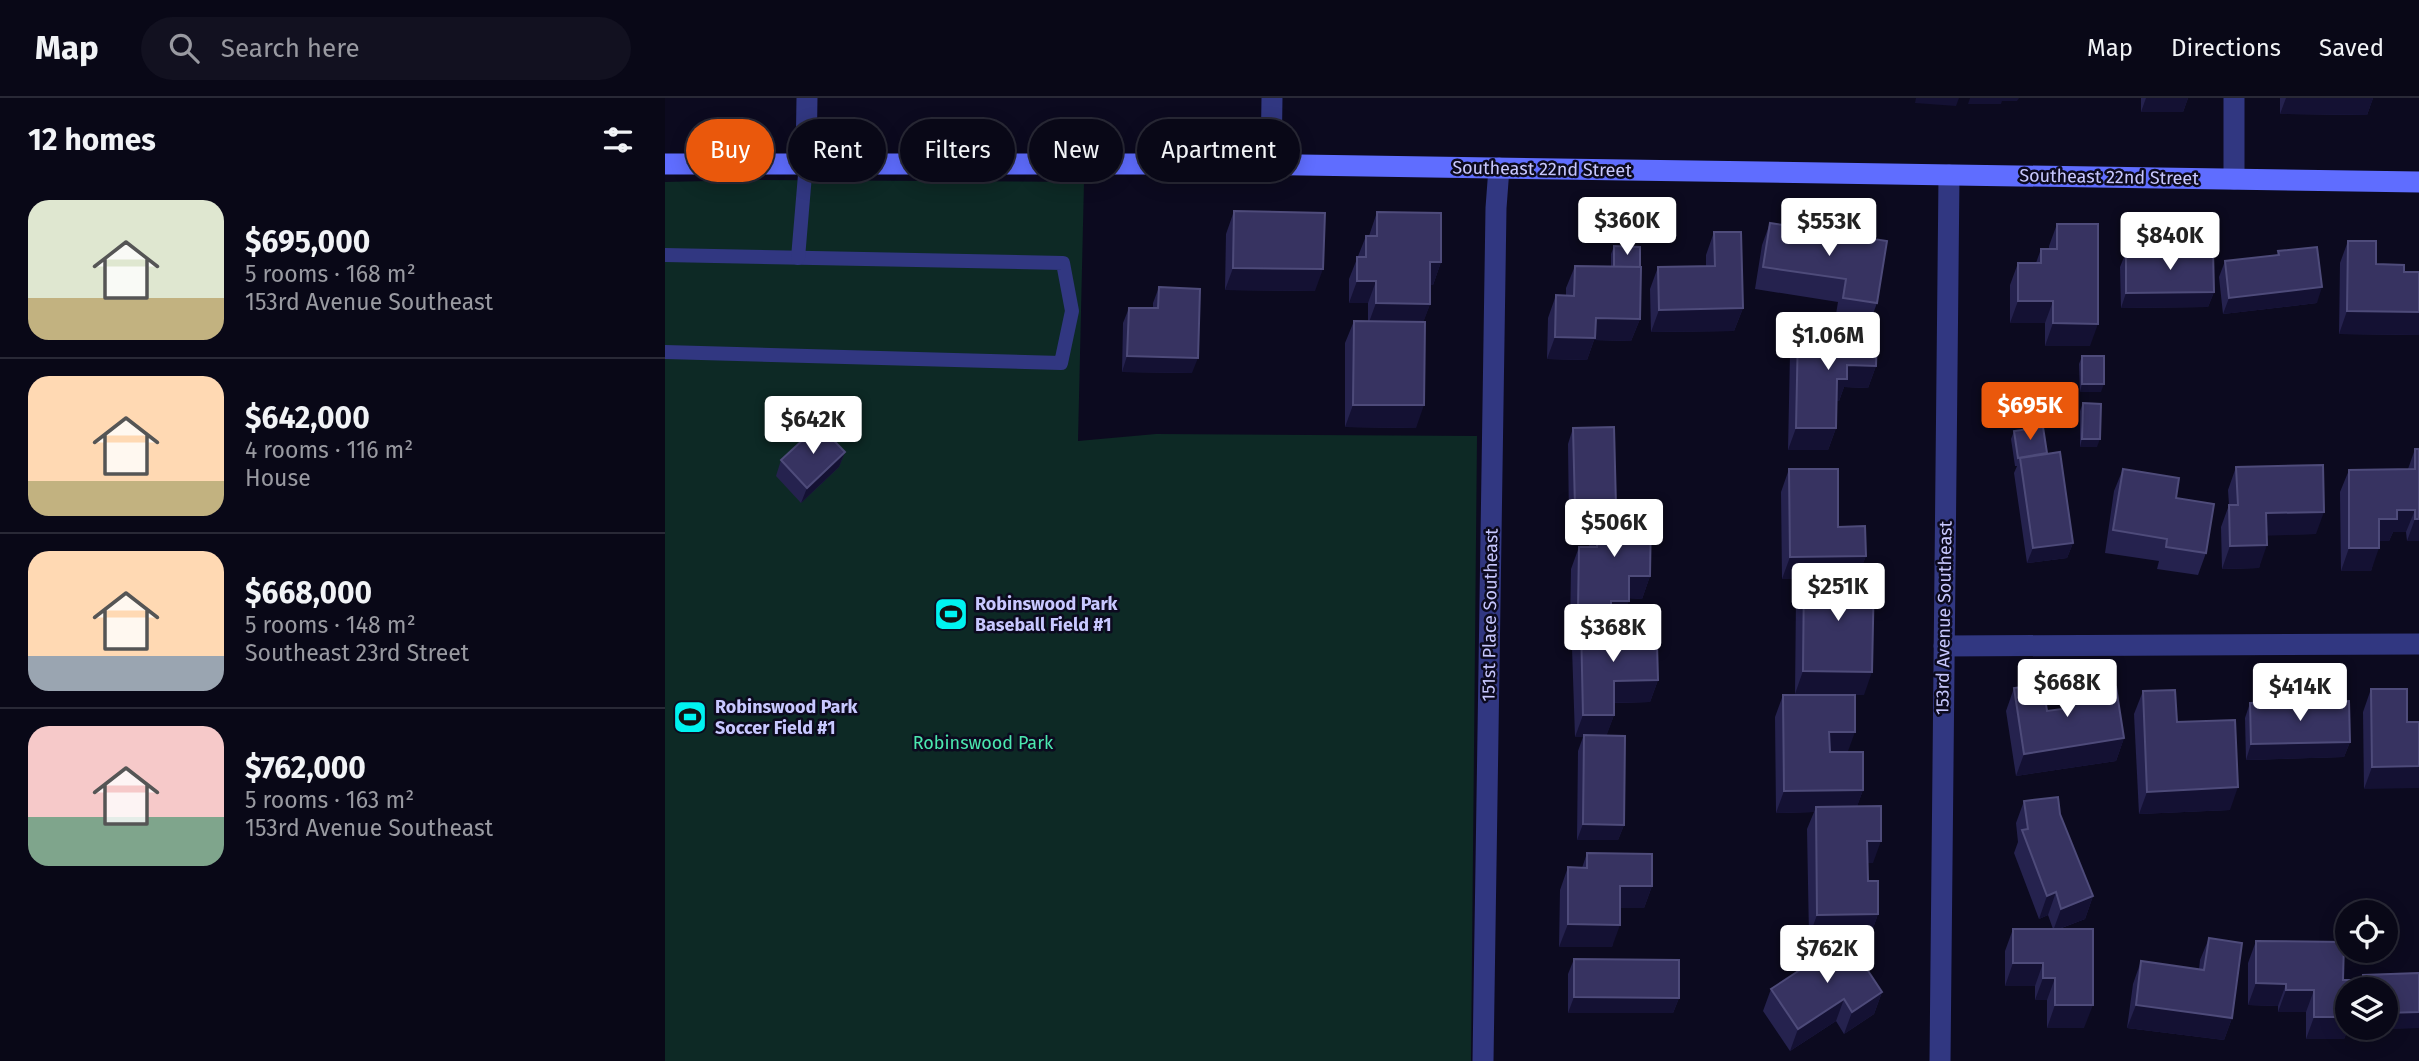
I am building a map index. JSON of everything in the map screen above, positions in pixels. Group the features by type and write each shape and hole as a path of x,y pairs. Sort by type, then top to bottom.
{"street":[{"path":"807,98 807,119"},
{"path":"1272,98 1272,119"},
{"path":"2234,98 2234,179"},
{"name":"Southeast 22nd Street","path":"665,164 788,163"},
{"name":"Southeast 22nd Street","path":"886,163 1137,164"},
{"name":"Southeast 22nd Street","path":"1300,165 2419,182"},
{"name":"151st Place Southeast","path":"1483,1061 1496,208 1499,169"},
{"name":"153rd Avenue Southeast","path":"1940,1061 1949,175"},
{"path":"1944,646 2419,644"}],"lane":[{"path":"798,258 804,182"},
{"path":"665,255 1063,263 1072,311 1061,363 665,352"}],"green space":[{"name":"Robinswood Park","path":"665,182 1084,182 1078,441 1156,434 1477,436 1471,1061 665,1061"}],"building":[{"path":"1234,211 1325,213 1323,269 1233,268"},
{"path":"1377,212 1441,213 1441,262 1430,262 1430,304 1376,303 1376,281 1357,281 1357,257 1366,257 1366,236 1377,236"},
{"path":"1770,223 1887,241 1877,303 1843,298 1846,279 1763,267"},
{"path":"2057,224 2098,224 2098,324 2053,323 2053,301 2018,301 2018,263 2041,263 2041,249 2057,249"},
{"path":"1714,232 1741,232 1743,308 1659,310 1658,267 1715,266"},
{"path":"2348,241 2376,241 2376,264 2404,265 2404,272 2419,272 2419,312 2347,311"},
{"path":"1614,246 1640,247 1640,267 1614,267"},
{"path":"2317,247 2322,287 2229,298 2225,261 2279,255 2278,251"},
{"path":"2213,250 2214,292 2126,293 2126,252"},
{"path":"1575,266 1641,267 1640,319 1596,318 1595,338 1555,337 1556,295 1574,296"},
{"path":"1159,287 1200,289 1198,358 1127,356 1129,308 1158,308"},
{"path":"1354,321 1425,322 1424,405 1353,405"},
{"path":"1798,331 1877,332 1876,366 1847,365 1847,379 1837,379 1836,428 1796,428"},
{"path":"2082,356 2104,356 2104,384 2082,384"},
{"path":"2083,403 2101,404 2100,439 2082,439"},
{"path":"819,425 845,452 807,488 781,460"},
{"path":"1614,427 1616,506 1575,507 1573,428"},
{"path":"2043,427 2047,453 2018,458 2014,431"},
{"path":"2415,449 2419,449 2419,519 2415,519 2415,510 2397,510 2397,519 2379,519 2379,548 2349,548 2349,470 2415,469"},
{"path":"2060,452 2073,543 2033,548 2020,458"},
{"path":"2323,465 2324,512 2266,513 2267,545 2230,546 2229,505 2238,505 2236,467"},
{"path":"1789,469 1838,469 1838,527 1865,526 1866,556 1790,557"},
{"path":"2123,469 2179,478 2176,498 2214,504 2206,553 2166,547 2167,539 2113,530"},
{"path":"1598,512 1651,513 1650,576 1629,576 1629,601 1611,601 1611,609 1578,609 1579,547 1597,547"},
{"path":"1804,574 1874,575 1872,672 1803,671"},
{"path":"1581,625 1638,625 1638,643 1657,643 1658,680 1614,681 1614,715 1583,715"},
{"path":"2043,684 2047,711 2070,708 2068,695 2116,687 2124,738 2024,754 2014,688"},
{"path":"2371,689 2407,689 2407,722 2419,722 2419,766 2372,767"},
{"path":"2175,690 2177,722 2235,720 2238,787 2147,792 2143,691"},
{"path":"1783,695 1855,695 1855,732 1829,732 1830,752 1863,752 1863,790 1784,791"},
{"path":"2349,701 2350,742 2251,744 2250,703"},
{"path":"1584,735 1625,736 1624,825 1583,824"},
{"path":"2058,797 2060,814 2093,896 2061,909 2056,892 2047,896 2022,830 2028,829 2024,801"},
{"path":"1881,806 1881,841 1867,841 1868,881 1878,881 1878,914 1817,915 1816,807"},
{"path":"1587,853 1652,854 1652,886 1620,886 1620,925 1568,924 1568,867 1587,868"},
{"path":"2013,929 2093,929 2093,1005 2055,1005 2055,978 2043,978 2043,963 2013,963"},
{"path":"2209,938 2242,943 2232,1018 2136,1005 2141,961 2204,970"},
{"path":"1847,939 1882,992 1852,1012 1844,999 1798,1029 1771,989"},
{"path":"2256,941 2335,942 2335,963 2343,963 2343,977 2335,977 2335,1017 2314,1017 2314,990 2286,990 2286,984 2256,983"},
{"path":"1574,959 1679,960 1679,998 1574,997"},
{"path":"2419,973 2419,1012 2398,1013 2398,977 2363,975"}],"place":[{"name":"Robinswood Park Baseball Field #1","path":"951,614"},
{"name":"Robinswood Park Soccer Field #1","path":"690,717"}]}
